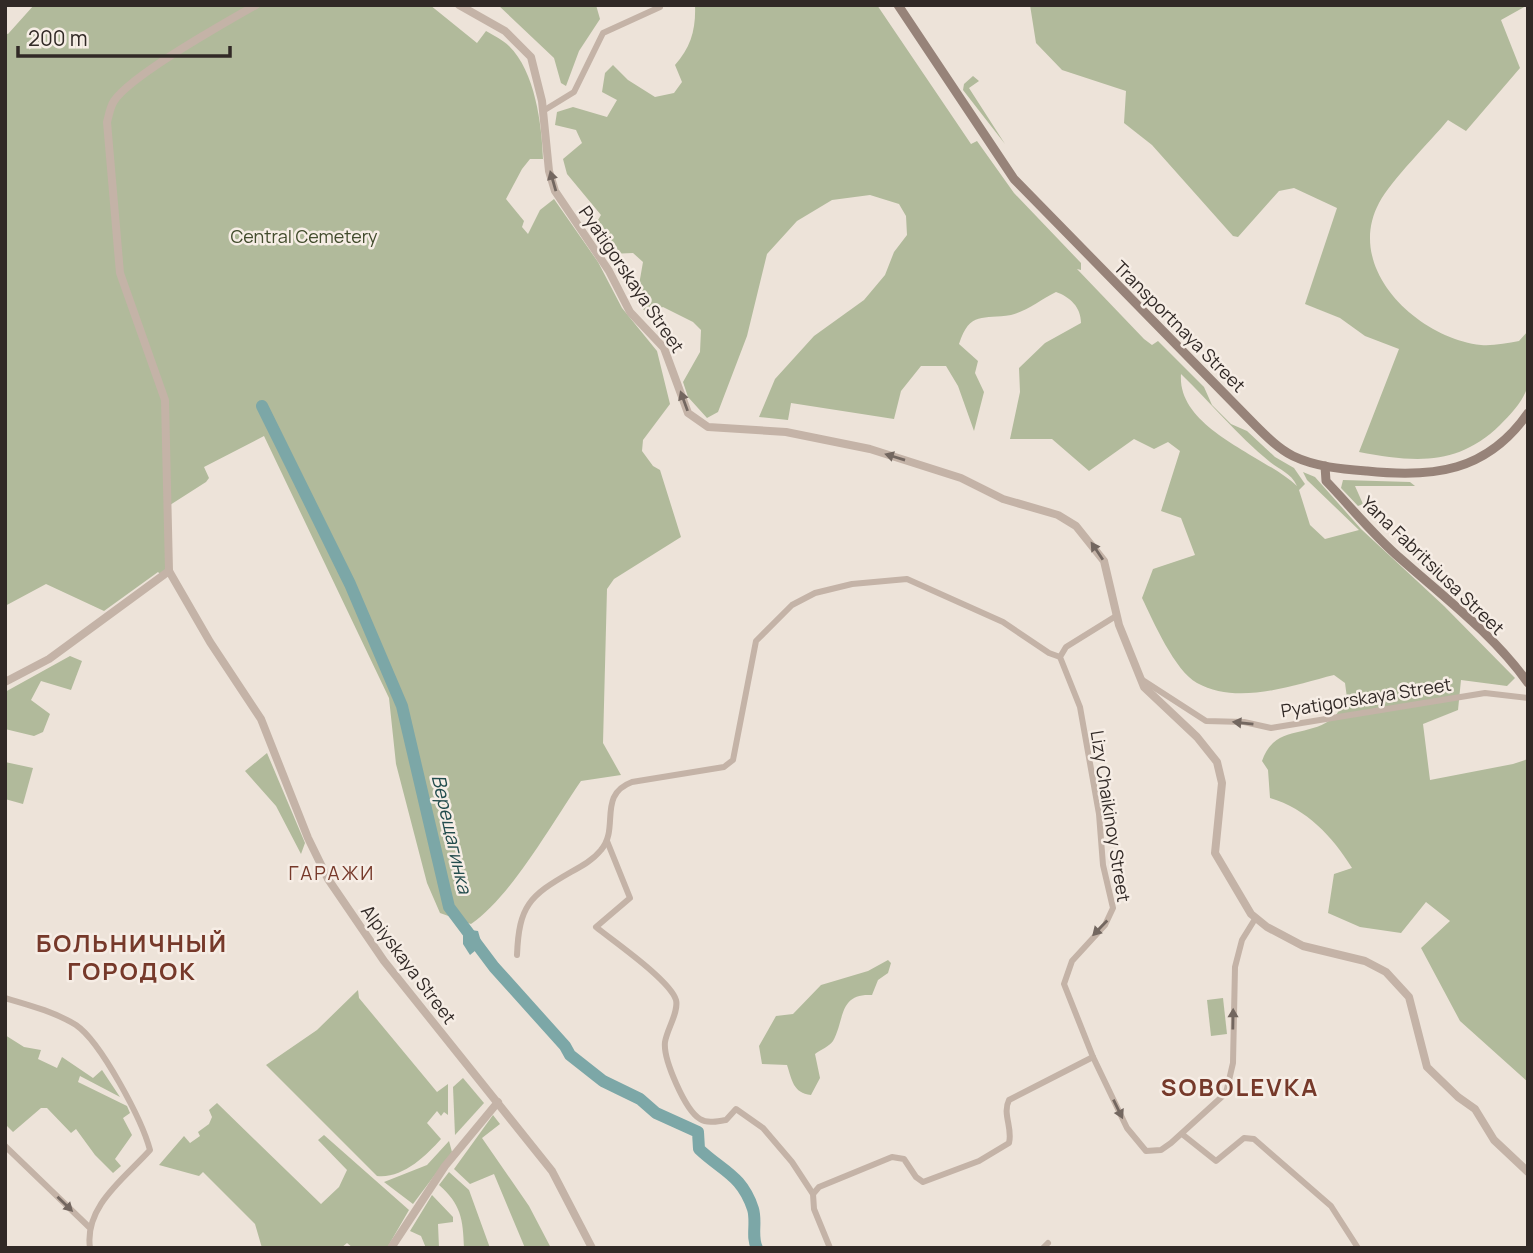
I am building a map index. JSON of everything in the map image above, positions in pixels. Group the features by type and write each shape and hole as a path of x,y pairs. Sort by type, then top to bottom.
{"main road":[{"name":"Transportnaya Street","path":"898,5 997,156 1031,197 1255,426 1291,455 1325,466 1389,473 1456,469 1497,446 1528,413"},
{"name":"Yana Fabritsiusa Street","path":"1325,466 1326,481 1391,550 1442,593 1528,683"}],"street":[{"path":"5,682 50,660 169,571 165,400 120,272 107,150 107,122 113,102 126,89 191,42 256,5"},
{"name":"Pyatigorskaya Street","path":"460,5 505,31 530,57 543,111 549,171 555,191 609,271 630,312 664,348 683,404 695,419 708,427 786,432 870,449 961,478 1018,505 1058,515 1076,526 1098,550 1107,571 1116,616 1147,691 1197,737 1217,762 1222,783 1215,853 1255,919 1303,946 1365,961 1386,972 1409,997 1427,1067 1458,1097 1475,1109 1494,1140 1528,1172"},
{"path":"543,111 574,92 603,33 633,17 660,7"},
{"name":"Alpiyskaya Street","path":"169,571 209,642 261,719 308,838 328,879 384,961 552,1171 592,1248"},
{"path":"517,955 520,920 527,903 547,886 596,857 607,841 615,793 632,782 729,764 734,754 756,641 792,605 815,593 852,584 907,579 1003,622 1045,651 1060,657 1066,647 1116,616"},
{"name":"Lizy Chaikinoy Street","path":"1060,657 1080,708 1099,814 1103,865 1113,902 1105,925 1078,952 1065,977 1066,992 1093,1057 1127,1128 1137,1142 1146,1151 1161,1150 1182,1135"},
{"name":"Pyatigorskaya Street","path":"1139,677 1199,718 1213,723 1244,722 1278,728 1485,693 1528,698"},
{"path":"607,841 629,898 596,927 643,964 675,997 676,1005 665,1041 666,1057 692,1111 700,1119 710,1122 726,1120 736,1109 756,1121 792,1163 813,1194 814,1209 830,1248"},
{"path":"1255,919 1242,940 1235,967 1233,1063 1228,1087 1223,1098 1182,1135 1216,1161 1244,1138 1254,1139 1331,1206 1358,1248"},
{"path":"5,998 78,1026 134,1107 149,1150 99,1206 89,1227 89,1248"},
{"path":"813,1194 819,1187 885,1158 904,1159 916,1177 923,1182 979,1161 1005,1147 1010,1139 1006,1110 1009,1100 1093,1057"},
{"path":"391,1248 445,1166 498,1102"},
{"path":"5,1146 89,1227"}],"green space":[{"name":"Central Cemetery","path":"34,5 430,5 477,43 486,31 501,40 509,46 525,69 539,115 543,159 530,159 506,199 524,221 522,227 528,234 540,210 554,199 598,262 622,308 657,351 670,404 643,440 642,451 653,466 660,470 681,537 614,579 607,589 603,743 621,775 581,781 516,878 486,912 471,924 440,913 427,883 396,764 389,698 264,436 204,467 209,478 206,482 170,505 165,579 158,572 104,611 46,584 5,606 5,33 8,34"},
{"path":"498,5 596,5 600,19 579,51 566,86 561,83 554,58"},
{"path":"695,5 877,5 971,144 977,141 1014,193 1081,263 1081,270 1077,269 1144,339 1152,345 1158,341 1204,387 1212,405 1231,424 1247,431 1275,457 1294,468 1305,484 1299,490 1310,525 1325,539 1359,530 1307,480 1303,472 1315,477 1361,529 1444,606 1515,678 1507,686 1461,680 1458,710 1423,724 1430,780 1528,759 1528,1082 1460,1021 1421,948 1450,921 1426,902 1401,933 1360,927 1328,913 1334,874 1352,868 1336,845 1317,825 1296,809 1270,798 1268,770 1262,761 1268,749 1284,736 1314,728 1334,717 1347,698 1345,683 1334,675 1266,691 1230,693 1213,690 1189,677 1165,645 1142,598 1153,569 1195,555 1181,518 1161,511 1180,451 1168,442 1154,449 1134,439 1089,471 1052,439 1010,439 1020,392 1019,368 1045,343 1081,323 1077,307 1070,300 1056,292 1011,315 979,319 968,326 959,344 978,361 975,373 984,392 974,431 958,386 946,366 921,366 901,391 894,419 791,403 788,420 759,417 775,379 814,336 864,300 885,275 894,252 907,235 906,216 899,204 870,195 832,200 797,221 767,254 747,336 718,412 707,418 688,397 683,382 700,352 701,330 693,322 663,307 647,313 636,302 643,262 633,253 610,254 592,230 601,215 567,174 563,159 582,143 576,130 555,125 557,112 573,107 607,117 617,100 602,92 605,73 613,65 628,80 655,97 674,93 682,82 675,65 689,44","holes":["1181,374 1246,441 1288,475 1297,486 1207,425 1193,410 1183,393"]},
{"path":"1030,5 1528,5 1501,20 1520,68 1466,131 1448,120 1385,194 1379,203 1371,228 1371,252 1379,275 1393,296 1412,314 1434,329 1457,340 1481,345 1519,341 1528,331 1528,385 1513,412 1484,439 1451,455 1416,459 1359,452 1399,349 1365,336 1340,318 1305,304 1337,208 1294,188 1279,191 1238,237 1233,236 1152,145 1124,123 1126,91 1062,70 1036,43"},
{"path":"973,76 979,81 969,88 1005,144 963,90 964,84"},
{"path":"1343,480 1410,482 1415,486 1355,486 1363,504 1358,506 1341,488"},
{"path":"70,656 82,661 71,690 41,681 31,700 50,714 43,732 34,736 5,729 5,692"},
{"path":"267,753 305,843 301,854 276,806 245,771"},
{"path":"5,762 33,768 23,804 5,799"},
{"path":"888,960 891,963 888,973 878,980 872,995 853,998 848,1003 833,1041 815,1054 820,1078 811,1095 797,1089 787,1065 762,1064 759,1046 776,1016 793,1014 821,985 868,971"},
{"path":"358,990 359,998 437,1092 448,1084 448,1115 444,1112 441,1116 437,1111 427,1123 441,1139 413,1165 386,1176 377,1176 266,1065 317,1030"},
{"path":"1223,998 1227,1034 1211,1036 1207,1000"},
{"path":"5,1035 24,1047 41,1050 38,1059 57,1068 62,1057 93,1078 102,1070 120,1097 80,1076 78,1082 127,1106 130,1113 123,1118 132,1135 115,1159 121,1166 113,1173 95,1155 76,1129 71,1133 47,1108 41,1108 13,1132 5,1124"},
{"path":"463,1078 484,1103 455,1135 453,1087"},
{"path":"217,1103 321,1204 339,1187 347,1170 318,1140 324,1135 409,1210 387,1248 353,1248 347,1243 341,1248 262,1248 255,1224 203,1172 199,1176 159,1165 184,1136 190,1143 200,1136 198,1132 209,1124 212,1117 209,1110"},
{"path":"493,1115 500,1124 482,1138 529,1206 551,1248 525,1248 494,1174 470,1184 454,1169"},
{"path":"449,1141 452,1152 413,1204 384,1182 427,1165"},
{"path":"449,1172 469,1190 490,1248 464,1248 459,1213 452,1199 439,1185"},
{"path":"432,1195 453,1217 453,1222 438,1224 439,1248 426,1248 421,1236 410,1231"}],"water":[{"path":"471,930 478,931 482,945 470,955 463,944 463,935"}],"waterway":[{"name":"Верещагинка","path":"262,406 350,584 402,706 449,907 494,967 570,1055 603,1081 640,1099 656,1113 698,1132 699,1149 743,1188 753,1209 757,1248"}],"district":[{"name":"ГАРАЖИ","path":"332,873"},
{"name":"БОЛЬНИЧНЫЙ ГОРОДОК","path":"132,956"},
{"name":"SOBOLEVKA","path":"1240,1086"}]}
